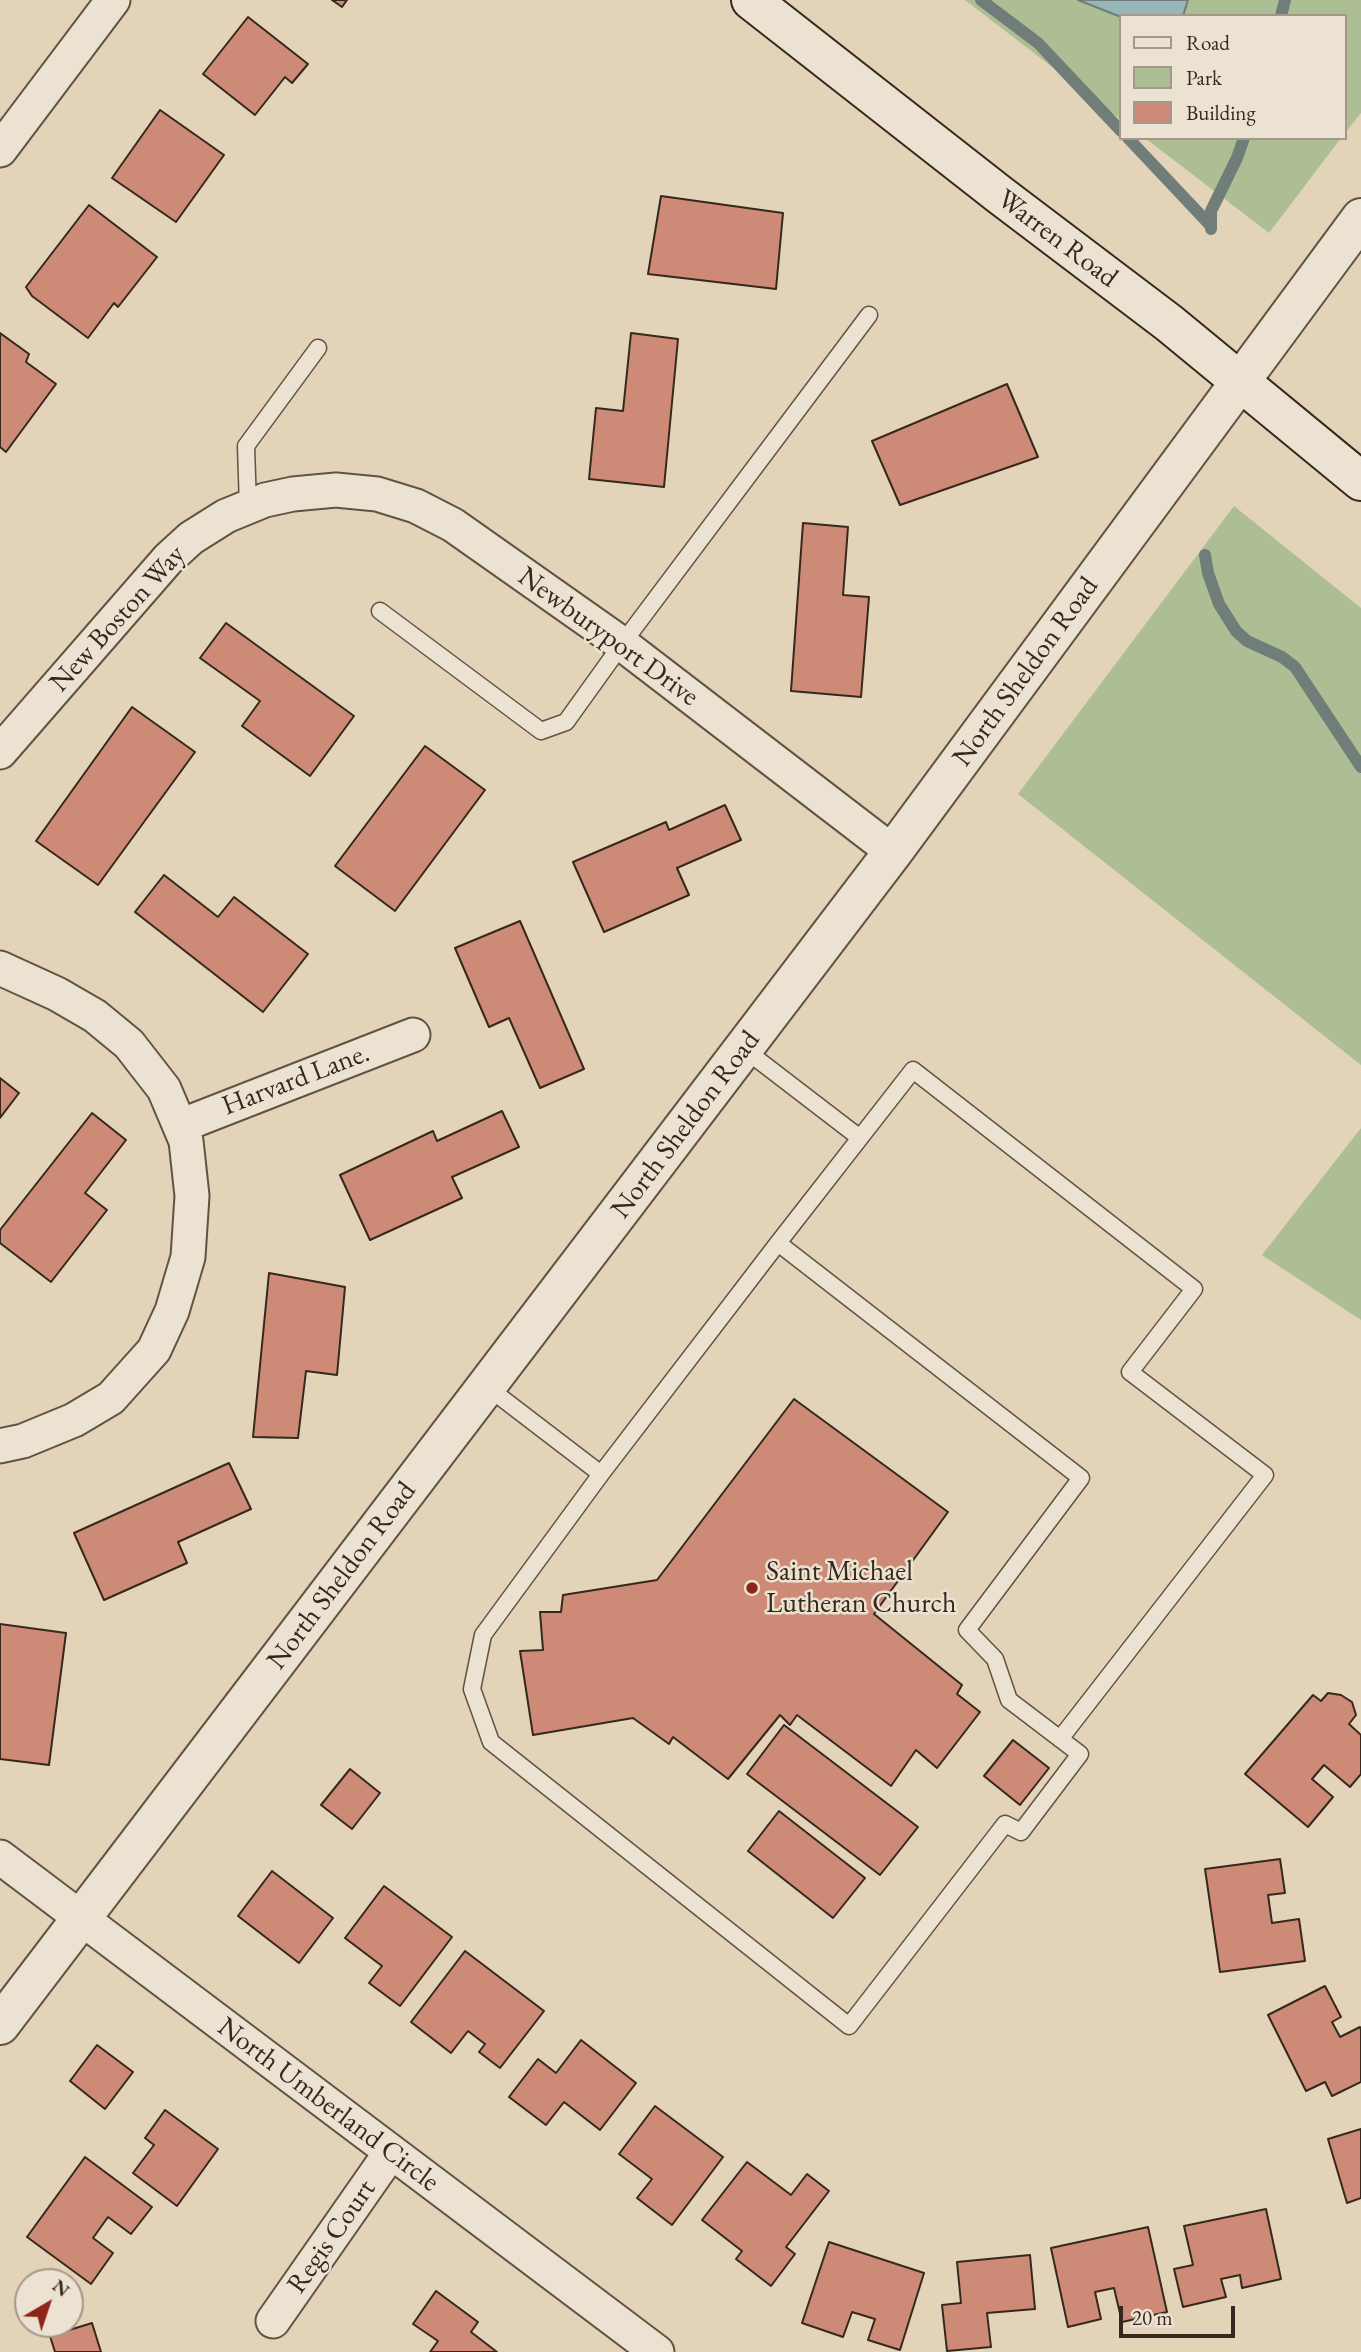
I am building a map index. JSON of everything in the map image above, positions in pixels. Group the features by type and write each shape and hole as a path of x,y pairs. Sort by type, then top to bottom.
{"street":[{"path":"0,150 113,0"},
{"name":"Warren Road","path":"751,0 1169,323 1361,481"},
{"name":"North Sheldon Road","path":"0,2025 893,852 1361,218"},
{"name":"Newburyport Drive","path":"293,494 336,490 377,494 416,506 453,525 622,644 893,852"},
{"name":"New Boston Way","path":"0,752 168,559 191,538 226,516 293,494"},
{"path":"0,968 57,993 94,1016 129,1044 164,1089 180,1126 186,1141 192,1196 188,1257 172,1311 154,1350 111,1398 74,1420 0,1446"},
{"name":"Harvard Lane.","path":"180,1126 413,1035"},
{"name":"North Umberland Circle","path":"0,1857 657,2352"},
{"name":"Regis Court","path":"272,2321 391,2152"}],"lane":[{"path":"380,611 541,731 566,722 869,315"},
{"path":"248,507 246,446 318,348"},
{"path":"744,1049 860,1138"},
{"path":"778,1243 1081,1478 967,1630 995,1659 1009,1700 1080,1755 1021,1832 1005,1824 849,2026 491,1742 472,1689 483,1635 601,1474 778,1243 913,1070 1194,1289 1130,1371 1265,1475 1060,1739"},
{"path":"486,1386 601,1474"}],"green space":[{"path":"965,0 1361,0 1361,113 1347,130 1347,14 1120,14 1120,119"},
{"path":"1148,140 1339,140 1269,233"},
{"path":"1234,506 1361,608 1361,1065 1018,794"},
{"path":"1361,1128 1361,1320 1262,1255"}],"water":[{"path":"1078,0 1188,0 1184,14 1120,14 1120,17"}],"building":[{"path":"332,0 347,0 342,7"},
{"path":"248,17 308,64 292,83 285,77 255,115 203,74"},
{"path":"160,110 224,155 176,222 112,178"},
{"path":"661,196 783,213 776,289 648,274"},
{"path":"89,205 157,257 118,307 114,303 88,338 32,296 26,287"},
{"path":"0,333 29,354 26,362 56,384 6,452 0,447"},
{"path":"631,333 678,339 664,487 589,479 596,408 623,411"},
{"path":"1007,384 1038,457 900,505 872,441"},
{"path":"803,523 848,527 843,595 869,597 861,697 791,691"},
{"path":"226,623 354,716 310,776 242,726 260,701 200,658"},
{"path":"132,707 195,752 98,885 36,841"},
{"path":"425,746 485,790 395,911 335,866"},
{"path":"725,805 741,840 677,868 689,895 604,932 573,862 666,822 669,830"},
{"path":"164,875 218,917 234,897 308,954 263,1012 135,912"},
{"path":"520,921 584,1069 540,1088 509,1018 489,1027 455,948"},
{"path":"0,1078 19,1093 0,1118"},
{"path":"502,1111 519,1147 452,1177 462,1198 370,1240 340,1175 433,1131 437,1141"},
{"path":"92,1113 126,1140 85,1193 107,1210 51,1282 0,1243 0,1230"},
{"path":"269,1273 345,1287 337,1375 306,1371 298,1438 253,1437"},
{"name":"Saint Michael Lutheran Church","path":"794,1399 948,1512 874,1614 962,1685 957,1694 980,1712 937,1768 916,1750 891,1786 797,1715 790,1725 780,1715 728,1779 673,1737 669,1744 633,1718 533,1735 520,1651 543,1650 540,1612 561,1612 563,1595 657,1580"},
{"path":"229,1463 251,1509 178,1542 187,1563 104,1600 74,1533"},
{"path":"0,1624 66,1633 49,1765 0,1759"},
{"path":"1328,1693 1341,1695 1352,1702 1356,1715 1349,1724 1361,1735 1361,1774 1350,1787 1324,1765 1312,1779 1333,1797 1308,1827 1245,1774 1313,1695 1321,1701"},
{"path":"784,1725 918,1827 880,1875 747,1774"},
{"path":"1013,1740 1049,1768 1020,1805 984,1776"},
{"path":"350,1769 380,1793 352,1829 321,1805"},
{"path":"779,1811 865,1878 833,1918 748,1851"},
{"path":"1280,1859 1285,1893 1268,1895 1272,1923 1299,1919 1305,1961 1220,1972 1205,1869"},
{"path":"272,1871 333,1918 299,1963 238,1916"},
{"path":"384,1886 452,1937 400,2006 369,1983 382,1966 345,1938"},
{"path":"465,1951 544,2011 500,2068 479,2052 485,2044 468,2031 451,2053 411,2022"},
{"path":"1325,1986 1341,2017 1332,2022 1340,2037 1360,2027 1361,2030 1361,2082 1332,2096 1325,2082 1306,2091 1268,2015"},
{"path":"581,2040 636,2083 600,2130 564,2102 546,2125 509,2097 538,2059 556,2073"},
{"path":"97,2045 133,2072 105,2109 70,2081"},
{"path":"655,2106 723,2157 672,2225 637,2198 652,2179 619,2154"},
{"path":"165,2110 218,2149 177,2206 133,2173 154,2145 145,2138"},
{"path":"1361,2129 1361,2198 1347,2203 1328,2139"},
{"path":"85,2157 152,2207 131,2234 108,2217 93,2238 113,2253 91,2284 84,2279 84,2268 69,2268 27,2237"},
{"path":"747,2162 791,2195 807,2174 829,2191 786,2247 795,2254 771,2286 736,2259 742,2251 702,2220"},
{"path":"1266,2209 1281,2279 1242,2288 1240,2275 1221,2279 1226,2297 1183,2307 1174,2269 1193,2265 1184,2226"},
{"path":"1148,2227 1167,2312 1122,2322 1114,2288 1095,2292 1101,2319 1068,2327 1051,2248"},
{"path":"829,2242 924,2273 900,2350 868,2340 875,2319 852,2312 843,2337 802,2323"},
{"path":"1030,2255 1035,2309 987,2313 991,2347 947,2351 942,2305 961,2303 957,2262"},
{"path":"436,2291 478,2322 471,2332 497,2352 430,2352 438,2341 413,2324"},
{"path":"92,2323 101,2352 55,2352 51,2338 84,2338 84,2325"}],"waterway":[{"path":"981,0 1038,43 1120,130"},
{"path":"1282,14 1285,0"},
{"path":"1130,140 1210,225"},
{"path":"1211,229 1211,211 1243,140"},
{"path":"1205,555 1219,604 1236,631 1247,641 1282,657 1295,667 1361,767"}],"place":[{"name":"Saint Michael Lutheran Church","path":"752,1588"}]}
